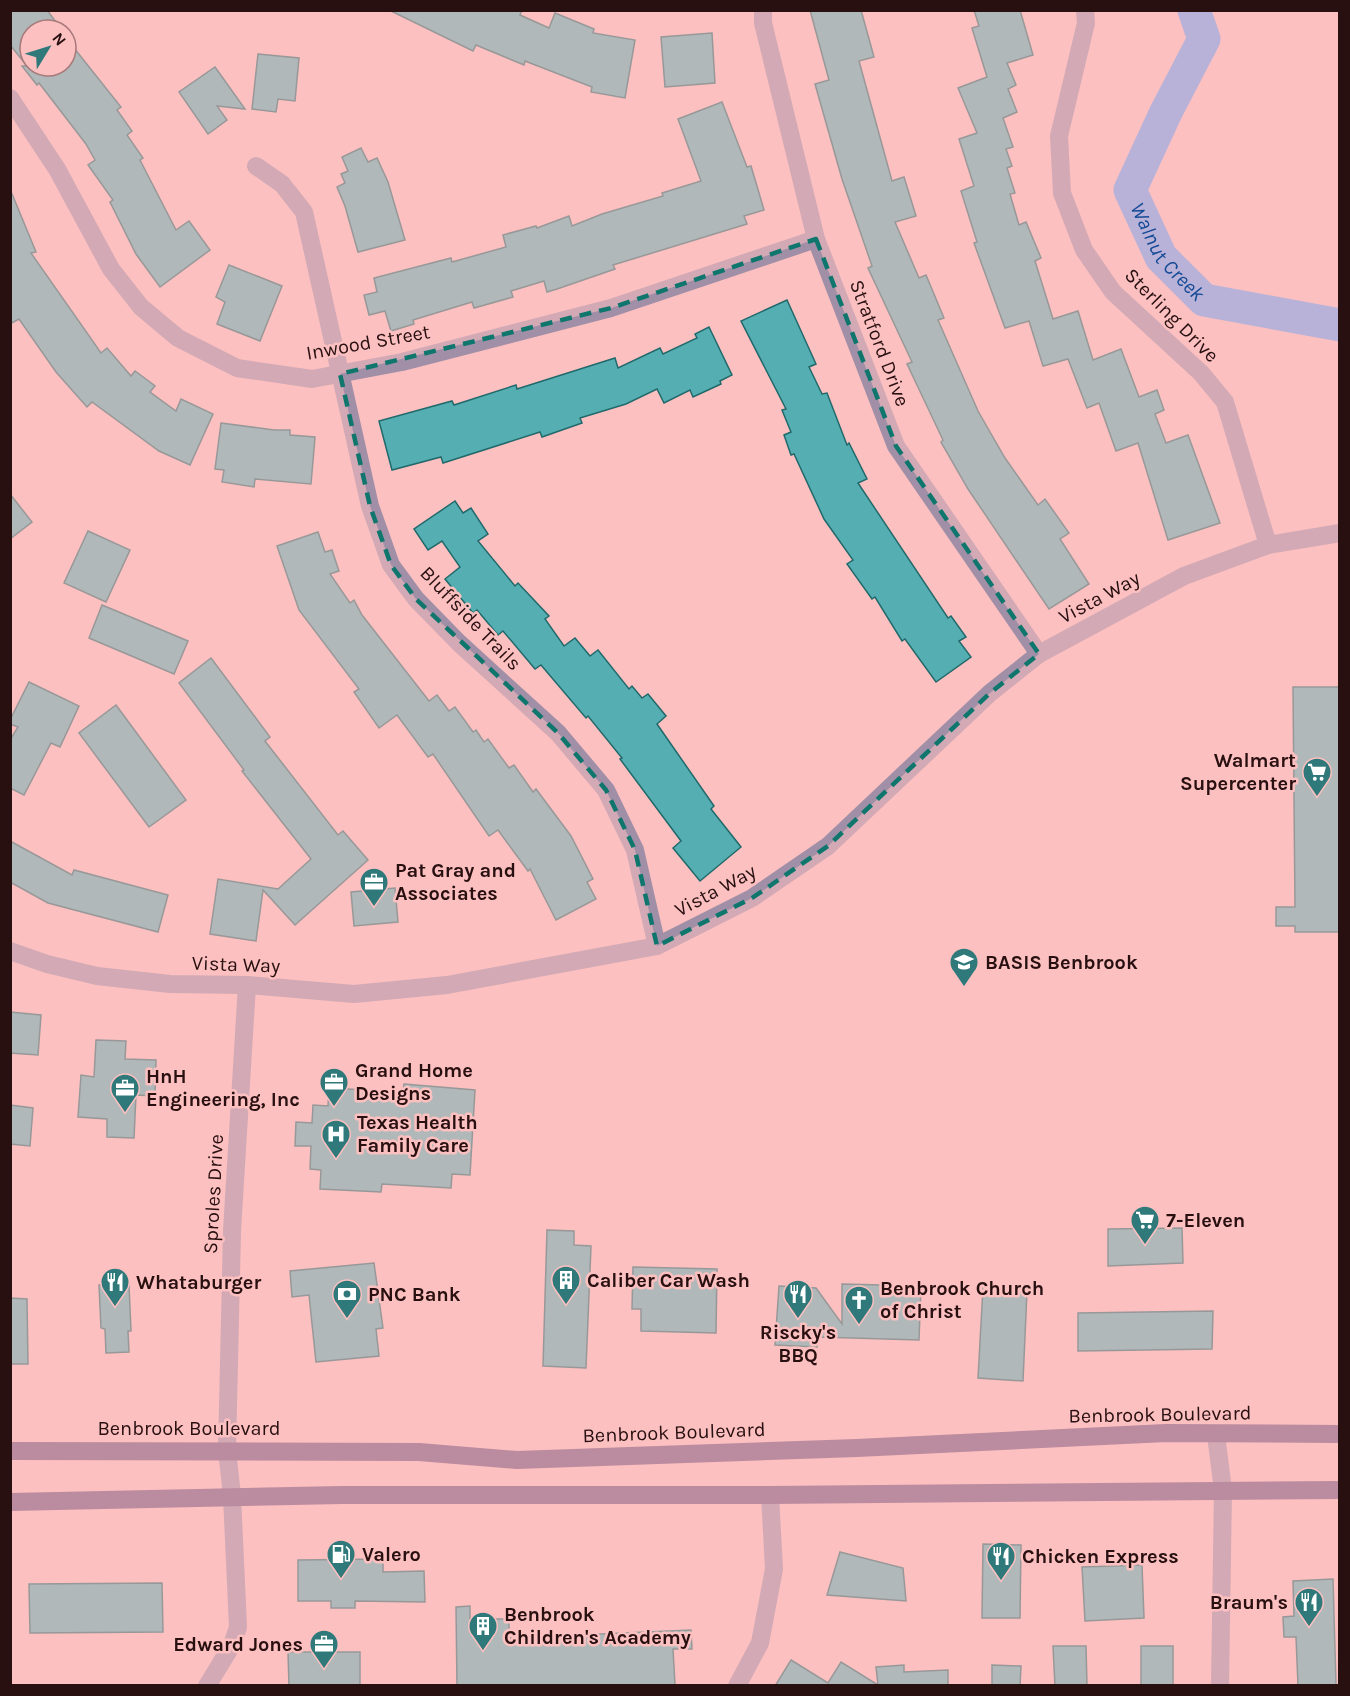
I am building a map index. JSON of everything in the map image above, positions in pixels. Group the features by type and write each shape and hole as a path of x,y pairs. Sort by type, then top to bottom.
{"highway":[{"name":"Benbrook Boulevard","path":"10,1451 419,1452 517,1460 868,1448 1166,1433 1340,1434"},
{"path":"10,1502 232,1496 770,1495 1340,1490"}],"street":[{"name":"Stratford Drive","path":"763,10 763,23 816,239 896,446 1039,654"},
{"name":"Sterling Drive","path":"1085,10 1086,23 1059,136 1062,193 1084,250 1113,292 1201,373 1225,402 1268,544"},
{"name":"Inwood Street","path":"10,98 57,169 111,269 141,308 178,338 237,368 312,379 402,362 611,308 816,239"},
{"name":"Bluffside Trails","path":"256,166 282,184 304,212 370,506 391,565 416,599 459,644 558,733 606,790 635,850 657,946"},
{"name":"Vista Way","path":"10,951 47,964 97,976 170,984 247,985 354,994 447,985 657,946 752,898 828,846 990,693 1039,654 1184,576 1268,544 1340,533"},
{"name":"Sproles Drive","path":"207,1686 232,1645 238,1627 232,1496 227,1450 232,1231 247,985"},
{"path":"1216,1435 1223,1490 1220,1686"},
{"path":"737,1686 760,1643 774,1569 770,1495"}],"highlighted area":[{"path":"816,239 896,446 1039,654 990,693 828,846 752,898 657,946 635,850 606,790 558,733 416,599 391,565 370,506 340,374 611,308"}],"building":[{"path":"10,10 47,10 53,18 18,18 18,55 10,45"},
{"path":"389,10 522,10 520,15 549,28 555,13 594,29 593,33 635,40 625,98 591,92 592,87 525,61 524,65 476,45 473,51"},
{"path":"810,10 861,10 874,57 859,61 892,181 904,177 916,216 895,222 919,278 926,275 944,318 938,320 978,411 1005,458 1038,505 1045,499 1069,533 1060,539 1089,584 1049,609 968,489 941,442 943,440 907,364 912,362 868,268 872,266 842,179 815,84 829,80"},
{"path":"974,10 1020,10 1033,55 1007,63 1016,85 1008,89 1017,112 1003,118 1013,147 1006,149 1012,166 1007,168 1015,193 1010,194 1019,225 1026,222 1041,258 1035,261 1053,319 1078,311 1093,360 1121,349 1139,397 1157,390 1164,410 1155,414 1166,443 1188,435 1220,523 1168,540 1138,443 1116,451 1099,403 1087,408 1068,359 1043,366 1029,321 1005,328 974,243 977,242 961,191 974,186 959,139 977,133 958,88 987,77 972,28 979,26"},
{"path":"712,33 715,83 665,87 661,37"},
{"path":"78,53 121,107 117,110 132,131 127,135 143,158 140,160 176,230 189,221 210,250 160,287 136,254 110,202 113,200 88,165 95,160 86,144 39,83 37,85 31,78 78,78"},
{"path":"258,54 299,58 295,101 278,99 276,112 252,109"},
{"path":"215,67 245,109 217,106 227,120 208,134 179,92"},
{"path":"722,102 747,167 751,166 764,210 744,216 747,224 613,265 615,269 557,289 547,292 544,281 511,291 513,297 474,308 472,302 413,320 414,324 391,331 385,311 369,315 364,295 377,292 374,278 451,258 452,262 506,247 503,235 536,226 537,228 569,216 572,226 701,181 678,119"},
{"path":"361,148 368,162 377,158 388,182 405,240 358,252 337,187 345,183 341,174 348,171 342,157"},
{"path":"10,189 36,252 31,253 101,353 107,348 131,376 135,371 155,386 150,392 176,411 181,399 213,414 190,465 159,451 92,402 87,407 56,372 19,319 10,324"},
{"path":"229,265 282,286 260,341 217,324 225,302 216,297"},
{"path":"787,300 816,364 809,367 822,394 827,393 847,445 849,443 867,479 858,483 948,618 951,616 966,637 959,641 971,657 936,682 905,639 902,641 875,597 872,599 847,564 853,560 824,519 794,454 791,455 784,435 791,432 782,410 786,409 741,321"},
{"path":"709,327 732,375 720,381 721,384 693,397 690,390 664,403 657,389 626,404 580,418 582,423 542,437 540,432 443,463 441,457 392,470 379,421 452,401 454,405 516,385 517,389 615,358 618,368 660,348 663,354 697,338 695,334"},
{"path":"221,423 290,430 290,435 315,437 311,484 255,479 254,487 222,482 224,470 215,469"},
{"path":"10,494 32,522 10,539"},
{"path":"455,501 463,513 471,508 488,534 478,541 515,586 518,583 549,616 545,619 564,646 575,638 590,656 598,650 629,689 632,686 642,698 648,694 666,716 657,724 714,806 711,809 741,847 700,881 673,848 681,841 620,759 622,758 588,716 586,718 541,665 535,669 503,631 498,635 477,610 473,613 445,579 460,567 442,541 428,550 414,529"},
{"path":"88,531 130,550 106,602 64,583"},
{"path":"318,532 325,552 332,550 339,571 330,574 350,603 354,600 362,615 429,701 437,695 449,711 455,707 473,732 476,730 484,742 488,739 509,768 514,765 533,792 536,789 571,836 593,879 587,882 596,899 556,920 530,869 528,871 498,830 489,836 433,754 428,757 397,715 379,728 354,692 359,689 299,610 277,546"},
{"path":"102,605 188,641 174,674 89,638"},
{"path":"211,658 270,737 265,741 338,835 343,831 368,860 295,925 263,890 256,941 210,934 218,879 278,889 311,859 242,771 244,770 179,683"},
{"path":"29,682 79,706 60,747 51,743 24,795 10,788 10,740 18,727 10,724 10,720"},
{"name":"Walmart Supercenter","path":"1293,687 1340,687 1340,932 1295,932 1295,926 1276,926 1276,907 1295,907"},
{"path":"116,705 186,800 149,827 79,733"},
{"path":"10,841 72,875 74,870 168,895 158,932 48,903 10,882"},
{"name":"Pat Gray and Associates","path":"395,888 398,922 354,926 351,892"},
{"path":"10,1012 41,1015 38,1055 10,1053"},
{"path":"96,1040 126,1041 125,1059 156,1060 155,1096 136,1095 134,1138 107,1137 107,1119 78,1117 81,1075 94,1077"},
{"path":"404,1084 475,1090 470,1175 452,1174 451,1188 382,1184 381,1192 320,1189 321,1170 310,1169 311,1146 295,1146 296,1122 312,1123 313,1105 328,1106 329,1088 403,1092"},
{"path":"10,1105 33,1108 30,1146 10,1144"},
{"name":"7-Eleven","path":"1182,1228 1183,1263 1108,1266 1108,1229"},
{"name":"Caliber Car Wash","path":"547,1230 574,1231 574,1245 591,1246 586,1368 543,1366"},
{"name":"PNC Bank","path":"374,1263 383,1328 376,1329 379,1356 316,1362 309,1295 292,1297 290,1271"},
{"path":"633,1267 717,1269 716,1333 641,1331 641,1309 632,1309"},
{"name":"Whataburger","path":"123,1275 124,1285 129,1285 131,1331 128,1331 129,1352 106,1353 105,1329 101,1328 99,1285 104,1285 104,1276"},
{"path":"842,1284 921,1286 919,1340 818,1337 817,1347 775,1345 779,1286 816,1288 842,1324"},
{"path":"983,1288 1027,1291 1023,1381 978,1378"},
{"path":"10,1298 27,1299 28,1364 10,1364"},
{"path":"1213,1311 1212,1349 1078,1351 1078,1313"},
{"name":"Chicken Express","path":"983,1544 1021,1545 1020,1618 982,1618"},
{"path":"840,1552 903,1568 906,1601 827,1595"},
{"path":"383,1559 383,1572 424,1571 425,1602 355,1601 355,1608 331,1608 331,1601 298,1601 298,1560"},
{"path":"1142,1565 1144,1618 1085,1621 1082,1567"},
{"name":"Braum's","path":"1333,1579 1336,1685 1298,1685 1296,1637 1284,1637 1283,1617 1294,1616 1293,1581"},
{"path":"162,1583 163,1632 30,1633 29,1584"},
{"path":"470,1606 470,1619 509,1619 509,1638 691,1630 692,1649 673,1649 675,1685 457,1686 456,1607"},
{"path":"1053,1646 1086,1646 1087,1686 1055,1686"},
{"path":"1141,1646 1173,1646 1173,1686 1141,1686"},
{"name":"Edward Jones","path":"288,1652 360,1652 360,1686 289,1686"},
{"path":"791,1660 828,1683 841,1662 878,1685 876,1667 904,1665 904,1672 948,1670 948,1686 775,1686"},
{"path":"992,1665 1021,1666 1020,1686 992,1686"}],"waterway":[{"name":"Walnut Creek","path":"1194,10 1204,39 1166,112 1130,190 1161,257 1204,300 1340,325"}],"place":[{"name":"Walmart Supercenter","path":"1317,798"},
{"name":"Pat Gray and Associates","path":"374,908"},
{"name":"BASIS Benbrook","path":"964,988"},
{"name":"Grand Home Designs","path":"334,1108"},
{"name":"HnH Engineering, Inc","path":"125,1114"},
{"name":"Texas Health Family Care","path":"336,1160"},
{"name":"7-Eleven","path":"1145,1246"},
{"name":"Caliber Car Wash","path":"566,1306"},
{"name":"Whataburger","path":"115,1308"},
{"name":"PNC Bank","path":"347,1320"},
{"name":"Riscky's BBQ","path":"798,1320"},
{"name":"Benbrook Church of Christ","path":"859,1326"},
{"name":"Valero","path":"341,1580"},
{"name":"Chicken Express","path":"1001,1582"},
{"name":"Braum's","path":"1309,1628"},
{"name":"Benbrook Children's Academy","path":"483,1652"},
{"name":"Edward Jones","path":"324,1670"}]}
